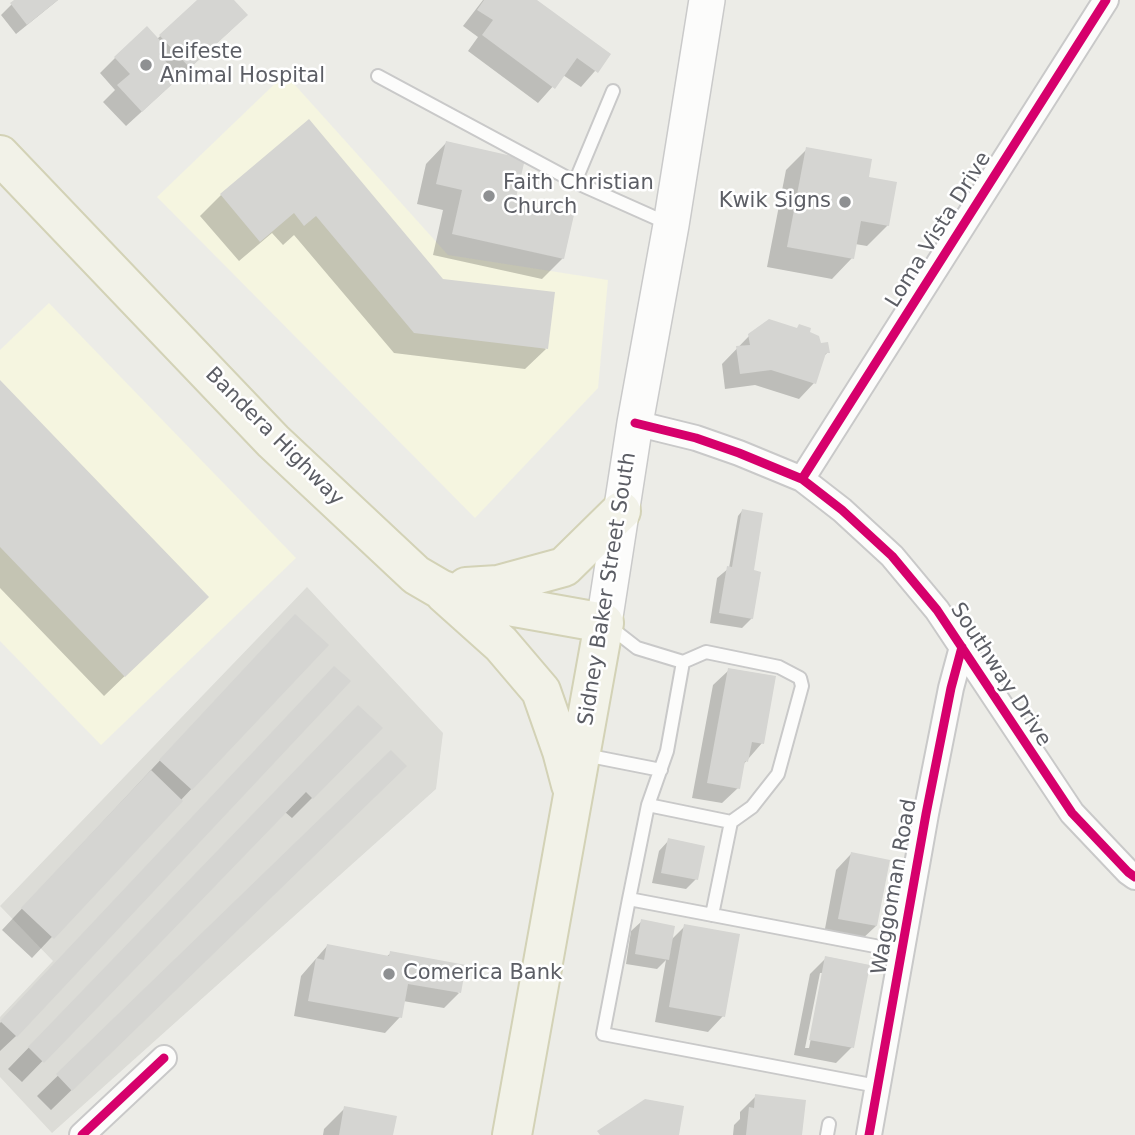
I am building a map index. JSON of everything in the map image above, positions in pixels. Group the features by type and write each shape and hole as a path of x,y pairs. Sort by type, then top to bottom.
{"main road":[{"name":"Sidney Baker Street South","path":"571,752 604,623 707,0"},
{"name":"Bandera Highway","path":"0,155 273,441 416,575 440,589 464,598 604,623"},
{"path":"440,589 498,584 564,567 621,512"},
{"path":"440,589 501,644 541,691 571,752 573,795 512,1135"}],"street":[{"name":"Loma Vista Drive","path":"802,479 1106,0"},
{"name":"Southway Drive","path":"635,423 695,438 802,479 842,510 892,556 937,610 1072,813 1135,877"},
{"name":"Waggoman Road","path":"869,1135 951,688 962,647"},
{"path":"82,1135 164,1058"}],"lane":[{"path":"378,76 575,182 670,225"},
{"path":"575,182 613,91"},
{"path":"604,623 637,648 683,662 706,652 779,667 800,678 802,686 778,774 752,807 730,822 712,915"},
{"path":"683,662 667,751 648,806 603,1034 877,1086"},
{"path":"571,752 661,770"},
{"path":"648,806 730,822"},
{"path":"629,899 901,951"}],"shaded area":[{"path":"285,74 448,255 608,280 598,388 475,518 157,197"},
{"path":"49,303 296,558 101,745 0,641 0,350"},
{"path":"307,587 443,733 436,789 52,1133 0,1077 0,1017 53,961 0,906"}],"building":[{"path":"14,0 58,0 27,25 10,3"},
{"path":"197,0 234,0 248,15 190,68 159,35"},
{"path":"484,0 537,0 611,54 598,73 577,58 555,89 482,35 493,20 477,10"},
{"name":"Leifeste Animal Hospital","path":"147,26 166,47 159,54 180,77 142,112 117,85 130,74 114,57"},
{"path":"309,119 443,279 555,292 548,349 414,333 316,216 304,226 294,213 260,242 220,194"},
{"name":"Faith Christian Church","path":"446,141 525,159 515,202 574,215 564,259 452,234 462,190 436,184"},
{"name":"Kwik Signs","path":"806,147 872,159 869,177 897,182 889,226 861,221 854,259 787,247"},
{"path":"769,319 797,328 799,324 811,328 810,332 819,336 821,343 828,342 830,353 826,353 816,384 771,370 740,374 736,346 750,345 748,334"},
{"path":"0,380 209,597 125,677 0,547"},
{"path":"742,509 763,513 754,570 761,572 753,619 719,613 727,566 732,567"},
{"path":"295,614 329,645 192,790 159,760"},
{"path":"334,666 351,681 17,1037 0,1021"},
{"path":"728,668 776,676 764,744 752,742 740,789 707,783"},
{"path":"358,705 383,728 313,799 306,792 44,1063 28,1047"},
{"path":"391,750 407,766 72,1091 56,1074"},
{"path":"151,770 183,801 54,939 21,908"},
{"path":"668,838 705,846 698,880 661,873"},
{"path":"851,852 890,860 877,926 838,919"},
{"path":"641,919 675,926 669,960 635,954"},
{"path":"684,924 740,934 725,1017 669,1007"},
{"name":"Comerica Bank","path":"327,944 389,956 390,951 466,965 461,993 408,984 402,1018 308,1001 316,958 324,960"},
{"path":"825,956 870,965 854,1048 809,1040"},
{"path":"755,1094 806,1100 802,1135 746,1135 749,1107 754,1108"},
{"path":"645,1099 684,1106 679,1135 600,1135 597,1131"},
{"path":"344,1106 397,1116 393,1135 339,1135"}],"cycle path":[{"path":"802,479 1106,0"},
{"path":"635,423 696,438 802,479 842,510 892,556 937,610 1072,813 1135,877"},
{"path":"869,1135 926,814 951,688 962,647"},
{"path":"82,1135 164,1058"}],"place":[{"name":"Leifeste Animal Hospital","path":"146,65"},
{"name":"Faith Christian Church","path":"489,196"},
{"name":"Kwik Signs","path":"845,202"},
{"name":"Comerica Bank","path":"389,974"}]}
